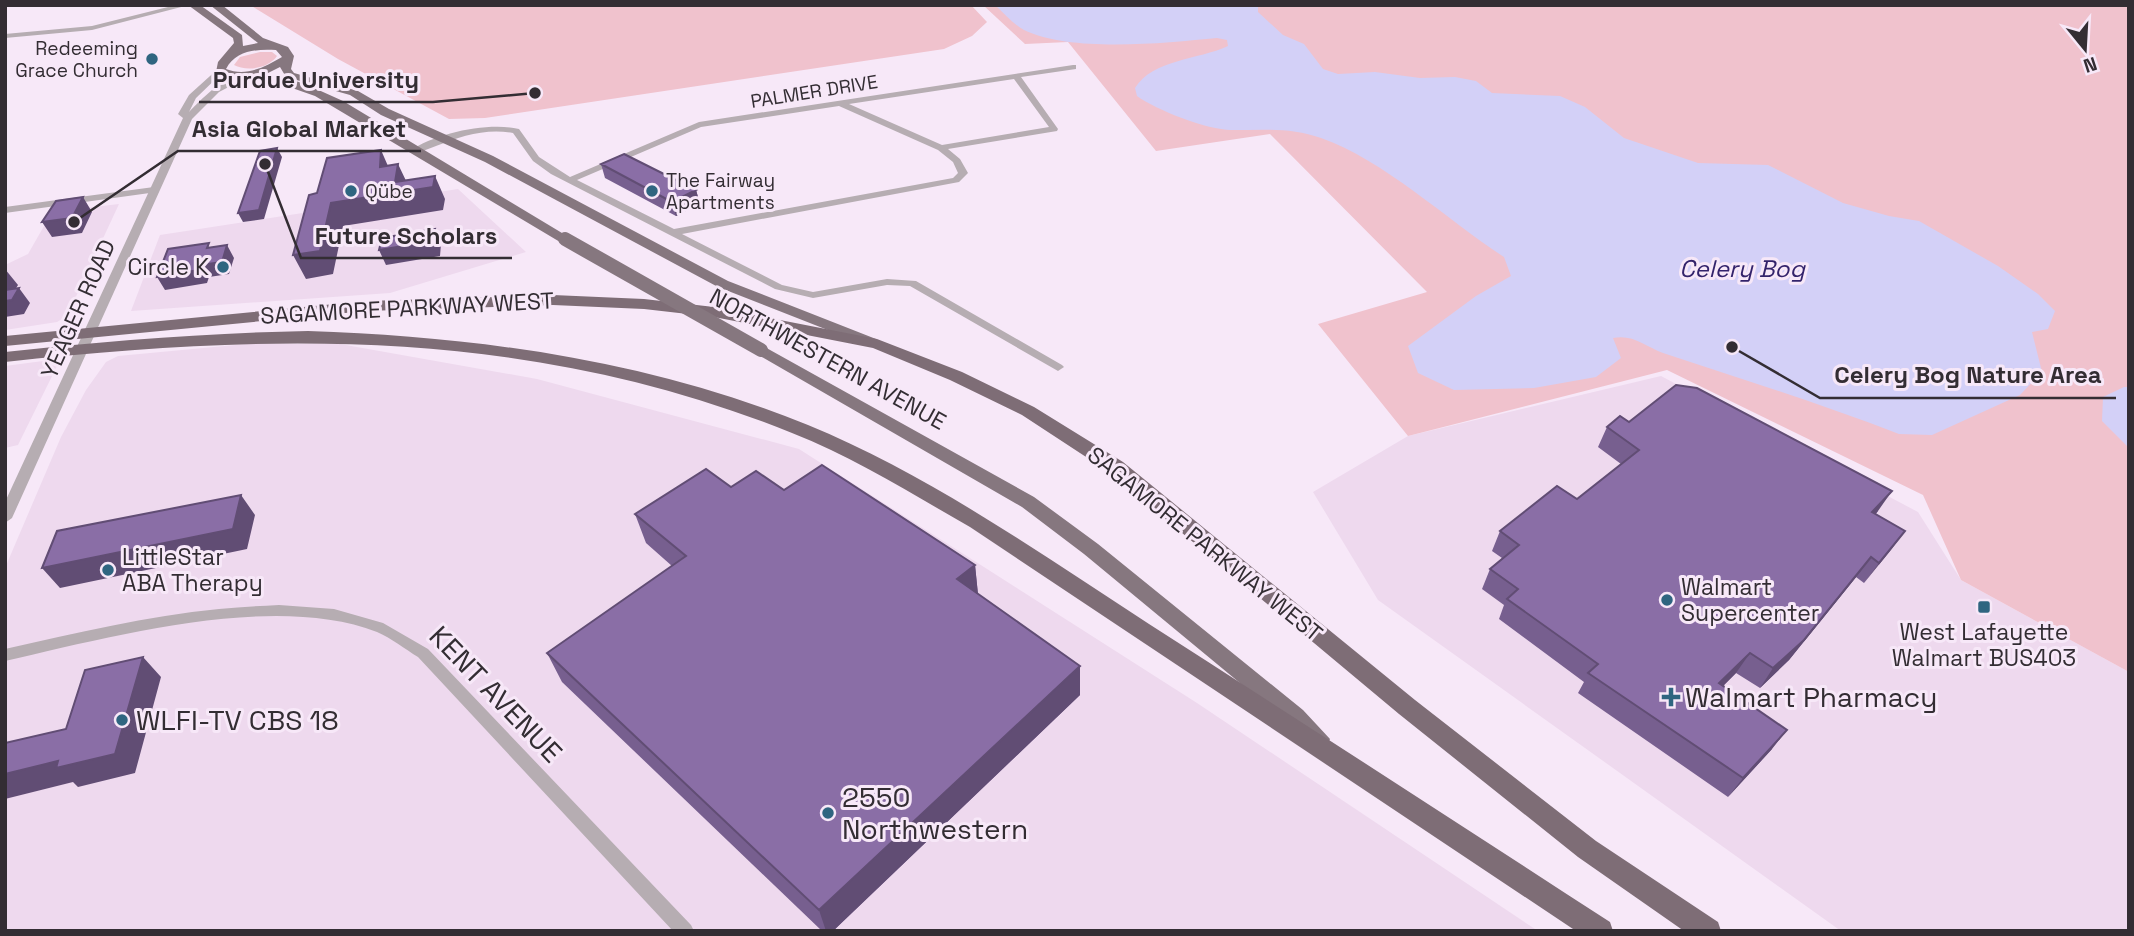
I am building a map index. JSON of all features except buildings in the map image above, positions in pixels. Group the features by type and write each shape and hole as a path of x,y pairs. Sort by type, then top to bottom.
{"highway":[{"name":"SAGAMORE PARKWAY WEST","path":"5,357 88,339 366,306 553,300 644,304 714,312 877,344 956,376 1028,411 1116,467 1407,707 1577,840 1708,931"},
{"name":"SAGAMORE PARKWAY WEST","path":"5,341 288,334 444,341 506,349 638,375 732,403 801,429 894,475 977,522 1600,931"}],"main road":[{"path":"193,5 238,37 239,43 234,53 224,61 220,70"},
{"path":"215,5 259,40 288,51 286,59 249,75"},
{"path":"234,53 276,47"},
{"name":"NORTHWESTERN AVENUE","path":"286,59 285,69 290,75 354,93 489,159 723,284 877,344"},
{"name":"NORTHWESTERN AVENUE","path":"220,70 228,74 249,75 299,85 332,97 414,150 565,239 1028,502 1091,549 1295,716 1337,757"}],"street":[{"path":"152,14 176,5"},
{"path":"5,36 81,30 186,5"},
{"name":"PALMER DRIVE","path":"570,180 688,128 1073,67"},
{"name":"YEAGER ROAD","path":"188,117 183,114 188,102 220,70"},
{"name":"YEAGER ROAD","path":"5,518 188,117 199,111 213,92 249,75"},
{"path":"942,148 1054,130 1016,76"},
{"path":"670,233 956,180 963,173 962,167 942,148 839,103"},
{"path":"414,150 444,139 494,128 516,131 542,164 670,233 794,292 830,294 887,282 912,283 1058,367"},
{"path":"5,210 153,190"},
{"name":"KENT AVENUE","path":"5,654 212,614 259,611 360,620 393,631 423,653 685,931"}],"shaded area":[{"path":"250,5 971,5 987,22 972,36 944,49 485,118 449,119 338,59"},
{"path":"983,5 2129,5 2129,672 1961,580 1923,495 1667,370 1408,436 1318,324 1427,292 1270,134 1156,151 1068,42 1025,44"},
{"path":"272,52 277,56 257,68 234,65 240,57"},
{"path":"458,189 526,252 390,293 131,311 160,235"},
{"path":"119,204 67,316 57,322 5,330 5,265 28,254 52,212"},
{"path":"246,344 340,344 537,379 799,449 1197,703 1538,931 5,931 5,568 61,437 86,390 106,362 118,356"},
{"path":"43,361 57,366 18,445 5,448 5,366"},
{"path":"1661,376 1918,512 1961,580 2129,672 2129,931 1841,931 1378,600 1313,492 1408,436"}],"water":[{"name":"Celery Bog","path":"995,5 1258,5 1258,12 1283,35 1304,44 1323,69 1338,74 1375,72 1420,78 1455,77 1476,81 1492,93 1560,96 1585,107 1624,138 1698,163 1768,165 1843,203 1919,221 1998,266 2038,294 2055,311 2048,329 2032,332 2042,372 2020,395 1932,435 1899,434 1663,353 1639,341 1620,337 1613,338 1621,358 1596,377 1534,388 1454,390 1418,373 1408,346 1476,296 1511,276 1504,257 1392,176 1345,148 1299,132 1209,127 1169,113 1137,96 1135,88 1153,71 1228,46 1227,40 1217,38 1119,44 1067,42 1024,30"},
{"path":"2129,387 2129,448 2102,421 2103,397"}],"place":[{"name":"Redeeming Grace Church","path":"152,59"},
{"name":"Purdue University","path":"535,93"},
{"name":"Future Scholars","path":"265,164"},
{"name":"Qübe","path":"351,191"},
{"name":"The Fairway Apartments","path":"652,191"},
{"name":"Asia Global Market","path":"74,222"},
{"name":"Circle K","path":"223,267"},
{"name":"Celery Bog Nature Area","path":"1732,347"},
{"name":"LittleStar ABA Therapy","path":"108,570"},
{"name":"Walmart Supercenter","path":"1667,600"},
{"name":"West Lafayette Walmart BUS403","path":"1984,607"},
{"name":"Walmart Pharmacy","path":"1671,697"},
{"name":"WLFI-TV CBS 18","path":"122,720"},
{"name":"2550 Northwestern","path":"828,813"}]}
